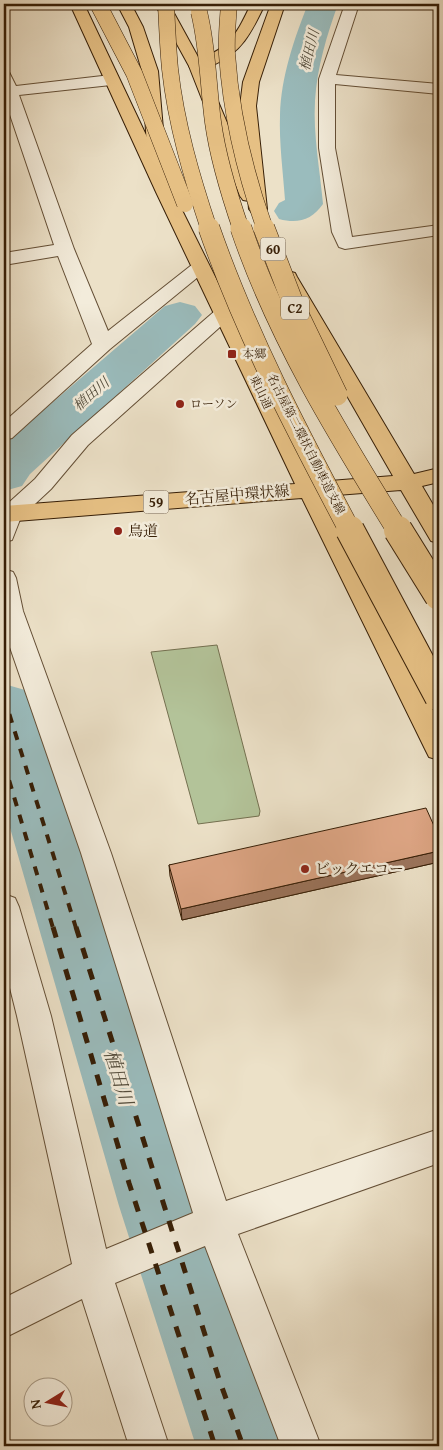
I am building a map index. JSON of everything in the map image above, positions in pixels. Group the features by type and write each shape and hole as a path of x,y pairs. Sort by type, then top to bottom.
{"main road":[{"name":"東山通","path":"77,4 200,268 308,489 439,749"},
{"path":"98,4 134,73 189,213 263,360"},
{"path":"124,4 139,35 150,71 158,176"},
{"name":"名古屋第二環状自動車道支線","path":"164,4 168,62 180,129 190,166 221,260 263,360 290,417 439,697"},
{"name":"60","path":"164,4 196,66 259,221 291,282 410,482 439,535"},
{"name":"C2","path":"228,4 228,58 239,137 258,208 276,259 299,316 330,382 439,587"},
{"path":"196,66 232,50 258,4"},
{"path":"259,221 248,106 251,82 266,34 278,4"},
{"path":"199,12 206,45 212,114 218,150 233,208 258,275 289,345 315,392 439,596"},
{"name":"名古屋中環状線","path":"6,521 308,489 410,482 439,475"}],"street":[{"path":"352,4 327,79 327,148 341,232 345,243 439,230"},
{"path":"327,79 439,89"},
{"path":"103,345 65,249 6,86 111,80"},
{"path":"4,259 65,249"},
{"path":"4,433 103,345 200,268"},
{"path":"6,521 43,484 80,440 223,314"},
{"path":"4,578 10,610 96,853 205,1227 301,1446"},
{"path":"4,907 34,1016 94,1273 149,1446"},
{"path":"4,1319 94,1273 205,1227 439,1146"}],"green space":[{"path":"217,645 260,811 259,816 198,824 151,652"}],"building":[{"name":"ビックエコー","path":"426,808 439,837 439,851 181,909 169,865"}],"waterway":[{"name":"植田川","path":"293,211 304,204 297,126 299,87 313,30 323,4"},
{"name":"植田川","path":"4,475 12,463 180,315"},
{"name":"植田川","path":"4,706 159,1206 241,1446"}],"railway":[{"path":"4,697 76,928"},
{"path":"4,763 53,928"},
{"path":"53,927 129,1183 215,1446"},
{"path":"76,927 219,1379 243,1446"}],"place":[{"name":"本郷","path":"232,354"},
{"name":"ローソン","path":"180,404"},
{"name":"鳥道","path":"118,531"},
{"name":"ビックエコー","path":"305,869"}]}
